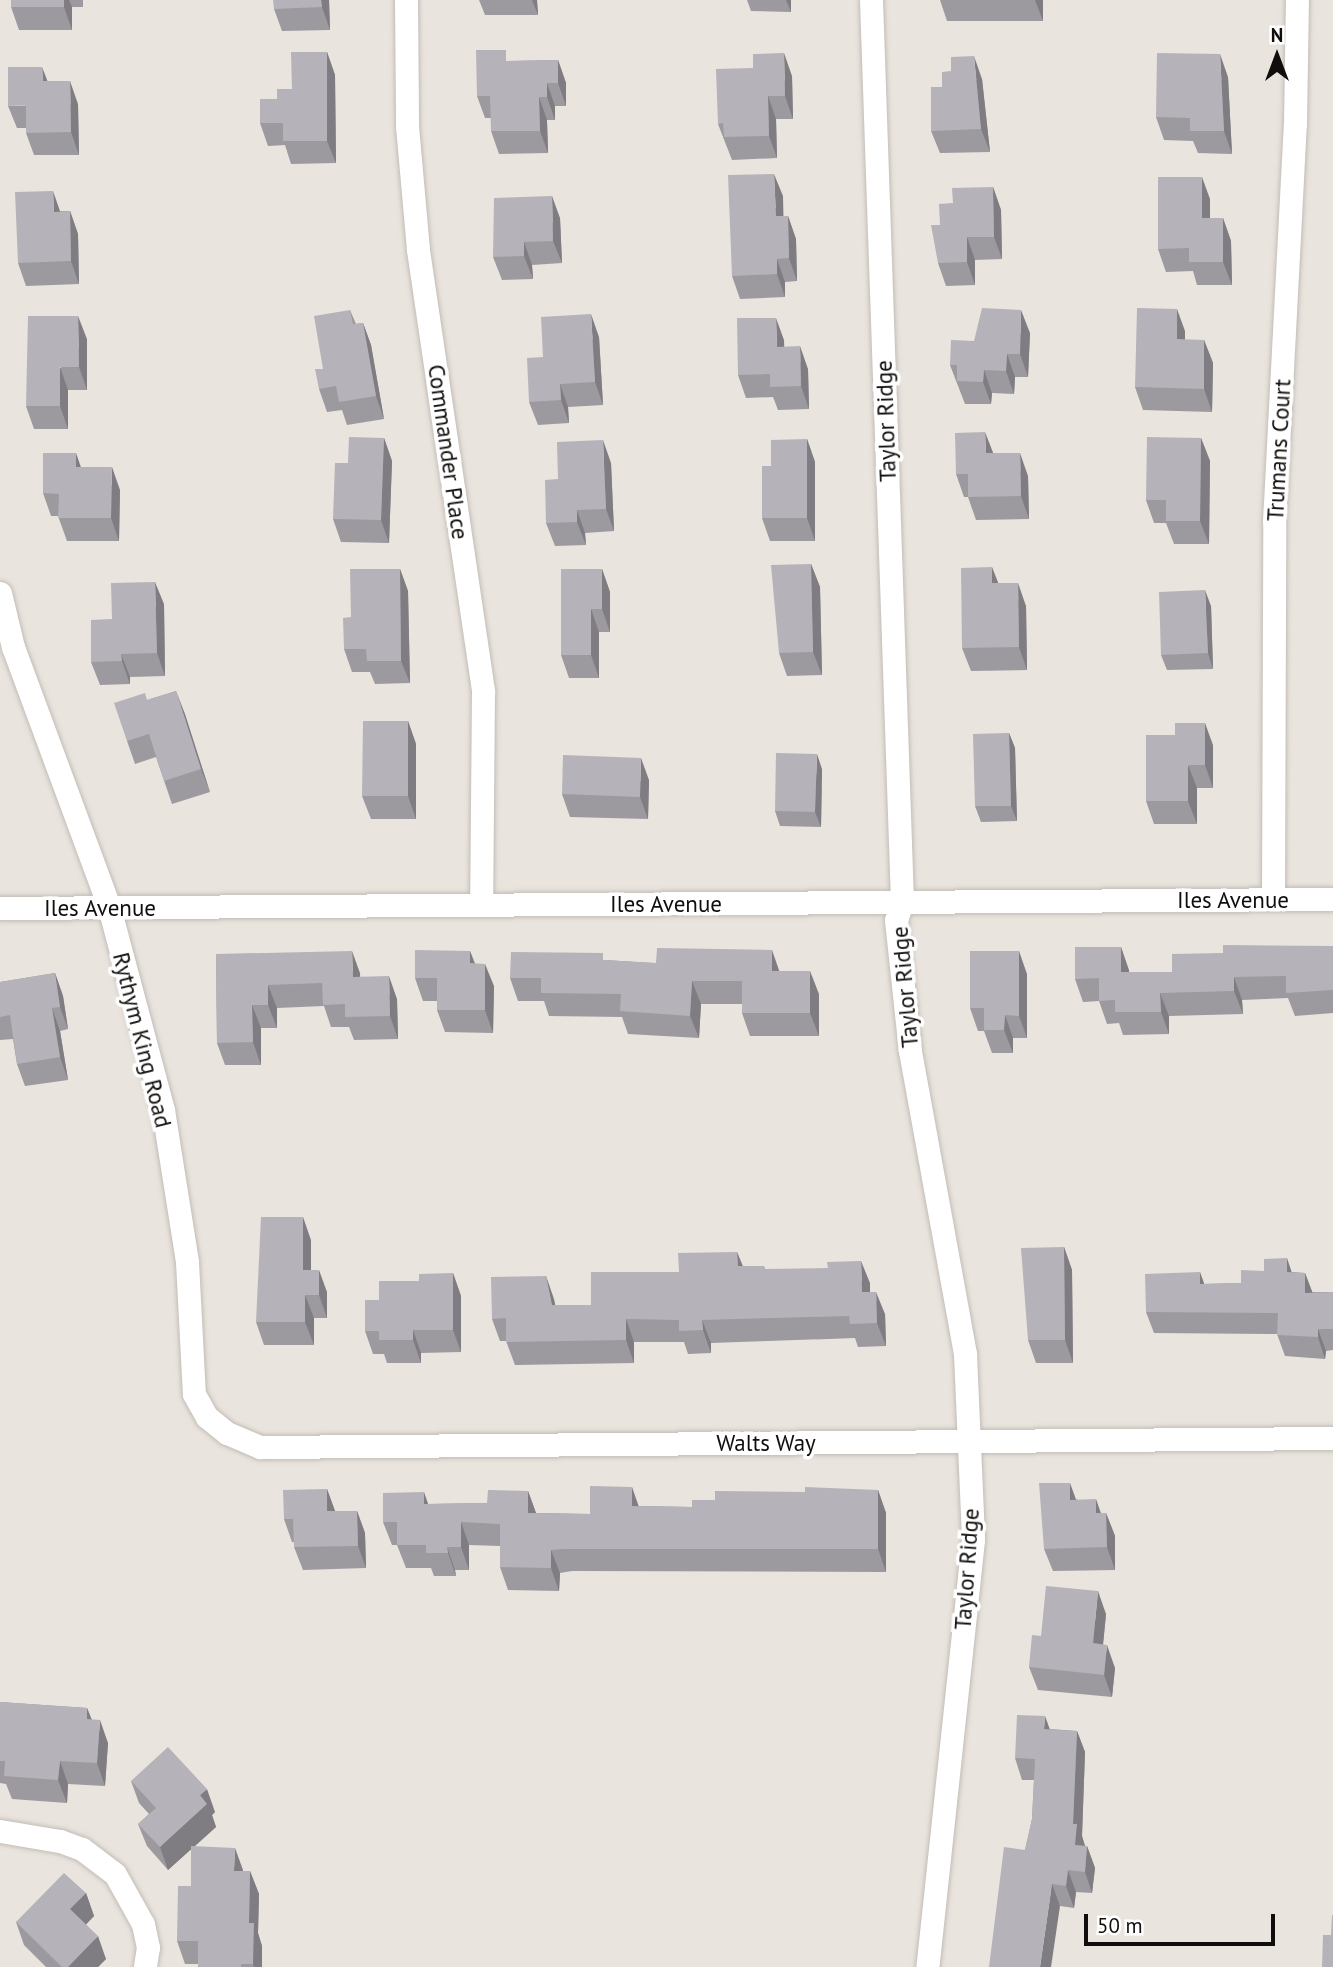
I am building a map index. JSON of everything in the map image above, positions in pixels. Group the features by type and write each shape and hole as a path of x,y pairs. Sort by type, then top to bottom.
{"street":[{"name":"Commander Place","path":"405,0 407,126 418,250 483,691 481,905"},
{"name":"Taylor Ridge","path":"871,0 902,902 897,920 910,1051 965,1354 973,1541 927,1967"},
{"name":"Trumans Court","path":"1273,900 1274,522 1293,177 1297,0"},
{"name":"Rythym King Road","path":"0,593 36,713 108,908 163,1110 187,1262 194,1394 207,1417"},
{"name":"Iles Avenue","path":"0,908 1333,899"},
{"name":"Walts Way","path":"207,1417 227,1433 260,1447 1333,1438"},
{"path":"0,1831 60,1840 82,1849 115,1874 143,1924 148,1947 145,1967"}],"building":[{"path":"11,0 64,0 64,7 11,7"},
{"path":"273,0 321,0 322,7 274,9"},
{"path":"476,50 506,50 506,61 558,60 558,83 547,83 547,97 539,97 540,131 491,131 490,96 477,96"},
{"path":"291,52 327,52 327,141 283,141 283,123 260,123 260,99 277,99 277,89 292,89"},
{"path":"784,53 785,96 768,96 769,136 724,137 723,123 718,124 716,69 753,68 753,54"},
{"path":"1157,53 1220,54 1224,131 1190,131 1190,118 1156,117"},
{"path":"974,56 981,129 931,131 931,87 942,87 942,72 951,71 951,57"},
{"path":"8,67 42,67 43,81 70,81 71,132 26,133 26,105 8,106"},
{"path":"774,174 776,216 788,216 789,258 777,259 777,274 732,276 728,175"},
{"path":"1158,177 1202,177 1202,218 1223,218 1223,262 1189,262 1189,248 1158,249"},
{"path":"993,187 994,237 967,237 967,262 938,263 931,225 940,225 939,204 953,203 952,188"},
{"path":"53,191 54,212 70,211 71,261 18,263 15,192"},
{"path":"552,196 553,241 524,242 524,256 493,257 494,198"},
{"path":"982,308 1021,310 1020,354 1007,354 1006,371 984,370 983,382 957,381 957,365 950,365 951,340 974,341"},
{"path":"1137,308 1177,309 1177,339 1204,340 1204,389 1135,387"},
{"path":"350,310 353,324 363,323 376,396 339,402 336,386 319,389 315,369 323,369 314,316"},
{"path":"591,314 595,382 560,384 561,400 529,402 527,358 543,357 541,317"},
{"path":"28,316 78,316 79,367 60,367 60,406 26,406"},
{"path":"737,318 776,318 777,347 800,346 801,386 770,387 770,374 738,375"},
{"path":"985,432 986,453 1020,453 1021,496 968,497 968,474 956,474 955,433"},
{"path":"349,437 384,438 381,520 333,519 335,463 348,463"},
{"path":"1147,437 1201,438 1200,521 1166,521 1166,500 1146,500"},
{"path":"807,439 807,518 762,518 762,466 771,466 771,440"},
{"path":"603,440 606,509 577,510 577,522 546,523 545,480 558,479 557,442"},
{"path":"43,453 76,453 76,467 112,467 111,518 58,518 59,494 43,493"},
{"path":"811,564 813,652 779,653 771,565"},
{"path":"992,567 992,583 1018,583 1019,647 962,648 961,568"},
{"path":"350,569 400,569 401,661 367,661 366,649 344,649 343,618 351,617"},
{"path":"561,569 602,569 602,609 591,609 591,655 561,655"},
{"path":"155,582 157,653 121,654 122,661 91,662 91,620 112,619 111,583"},
{"path":"1205,590 1208,653 1161,655 1159,592"},
{"path":"176,691 201,769 164,781 149,734 127,741 114,703 145,693 147,700"},
{"path":"363,721 408,721 408,796 362,796"},
{"path":"1175,723 1205,723 1205,765 1188,765 1188,801 1146,801 1146,735 1175,735"},
{"path":"1009,733 1011,806 975,806 973,734"},
{"path":"776,753 817,754 815,812 775,811"},
{"path":"563,755 641,758 640,797 562,794"},
{"path":"1223,945 1333,946 1333,990 1286,993 1286,976 1234,977 1234,991 1160,993 1161,1012 1115,1012 1115,1000 1099,1001 1099,978 1075,979 1075,947 1121,947 1121,972 1172,972 1172,954 1223,953"},
{"path":"657,948 772,950 772,971 810,971 810,1013 742,1013 742,981 692,981 690,1016 620,1011 621,994 541,993 541,978 510,978 511,952 603,953 603,960 656,963"},
{"path":"415,950 470,951 470,963 485,964 485,1010 437,1010 437,978 415,978"},
{"path":"352,951 353,977 389,976 390,1016 345,1017 345,1004 323,1005 322,983 268,985 268,1005 252,1005 253,1042 217,1043 216,954"},
{"path":"970,951 1019,951 1019,1016 1005,1015 1004,1030 984,1030 984,1008 970,1008"},
{"path":"55,973 60,1007 52,1008 60,1057 17,1064 10,1015 0,1017 0,982"},
{"path":"261,1217 303,1217 303,1270 319,1270 319,1295 305,1295 305,1322 256,1322"},
{"path":"1064,1247 1065,1340 1028,1340 1021,1248"},
{"path":"737,1252 738,1266 764,1266 764,1269 828,1268 827,1262 861,1261 862,1292 876,1292 877,1323 850,1324 849,1316 702,1320 703,1330 679,1331 679,1320 626,1319 626,1340 506,1342 506,1318 492,1319 491,1277 546,1276 552,1305 591,1305 591,1272 679,1272 678,1253"},
{"path":"1287,1258 1287,1272 1305,1273 1305,1293 1333,1292 1333,1329 1318,1329 1318,1337 1277,1335 1278,1313 1146,1312 1145,1274 1200,1272 1200,1284 1241,1283 1241,1270 1264,1271 1264,1259"},
{"path":"453,1273 453,1330 413,1330 413,1340 379,1340 379,1331 365,1331 365,1300 379,1300 379,1281 419,1281 419,1274"},
{"path":"1039,1483 1070,1483 1070,1500 1096,1499 1096,1513 1106,1513 1107,1547 1044,1549"},
{"path":"590,1486 632,1487 632,1506 692,1507 692,1500 715,1500 715,1491 805,1492 805,1487 878,1490 878,1549 564,1549 551,1550 551,1568 500,1567 500,1524 461,1522 461,1547 447,1547 448,1553 426,1553 426,1545 397,1545 397,1522 383,1522 383,1493 424,1492 424,1504 487,1503 488,1490 528,1491 528,1513 590,1514"},
{"path":"327,1489 327,1511 357,1511 358,1546 294,1547 293,1519 284,1519 283,1490"},
{"path":"1046,1586 1098,1591 1093,1643 1107,1645 1104,1675 1029,1667 1032,1635 1041,1636"},
{"path":"0,1702 87,1708 87,1719 100,1720 97,1763 60,1761 58,1780 4,1776 5,1761 0,1761"},
{"path":"1017,1715 1045,1716 1044,1729 1077,1731 1073,1824 1077,1824 1075,1845 1087,1846 1085,1872 1068,1870 1066,1886 1052,1884 1040,1967 989,1967 1004,1847 1025,1850 1032,1819 1035,1759 1015,1758"},
{"path":"168,1747 207,1789 200,1795 207,1804 160,1847 138,1824 156,1808 131,1781"},
{"path":"191,1846 235,1848 234,1871 250,1871 249,1923 254,1923 253,1964 241,1964 241,1967 198,1967 198,1941 177,1941 178,1886 191,1886"},
{"path":"64,1873 86,1893 70,1909 98,1936 68,1967 62,1967 16,1922"},
{"path":"1332,1915 1333,1967 1322,1967 1323,1935 1331,1935"}]}
